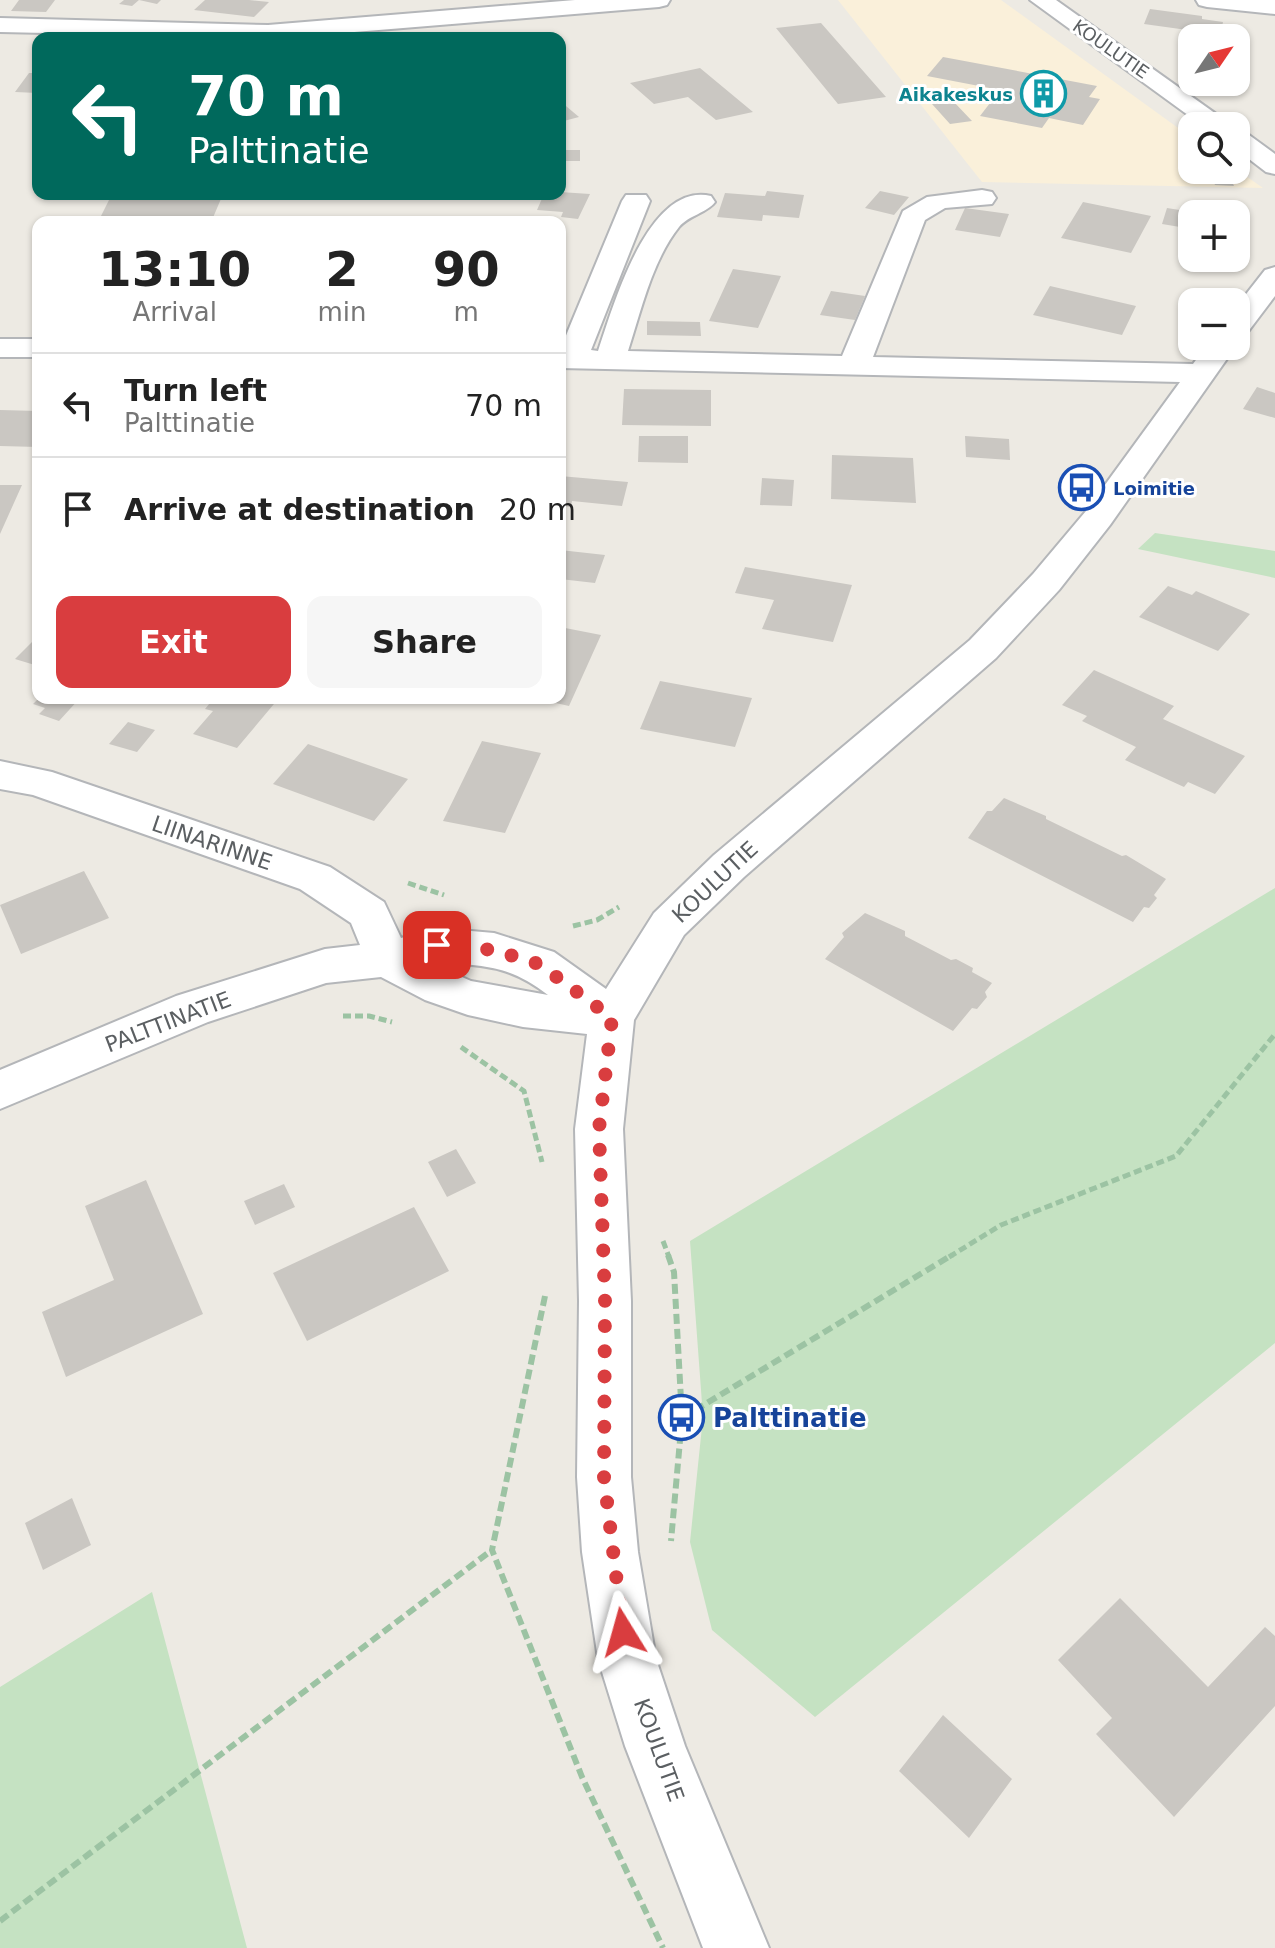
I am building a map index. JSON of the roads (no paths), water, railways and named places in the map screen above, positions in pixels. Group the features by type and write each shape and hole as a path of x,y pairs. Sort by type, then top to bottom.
{"street":[{"path":"402,22 426,0"},
{"path":"0,25 268,32 649,0"},
{"name":"KOULUTIE","path":"1041,0 1200,112"},
{"path":"1207,0 1275,7"},
{"path":"268,32 298,8"},
{"path":"1250,147 1275,166"},
{"path":"854,365 913,217 933,203 982,198"},
{"path":"636,201 566,359 854,365 1178,360"},
{"path":"610,360 641,274 669,222 684,208 701,202"},
{"path":"1250,309 1275,276"},
{"path":"0,348 32,348"},
{"name":"KOULUTIE","path":"736,1948 655,1746 627,1659 610,1552 604,1477 605,1301 599,1129 612,1018 669,924 740,856 983,649 1046,582 1098,518 1210,360"},
{"name":"LIINARINNE","path":"0,775 38,782 315,878 369,913 387,959"},
{"path":"387,959 421,982 510,1009 612,1018"},
{"name":"PALTTINATIE","path":"0,1090 192,1009 325,966 387,959"}],"place":[{"name":"Aikakeskus","path":"1044,94"},
{"name":"Loimitie","path":"1082,488"},
{"name":"Palttinatie","path":"682,1418"}]}
